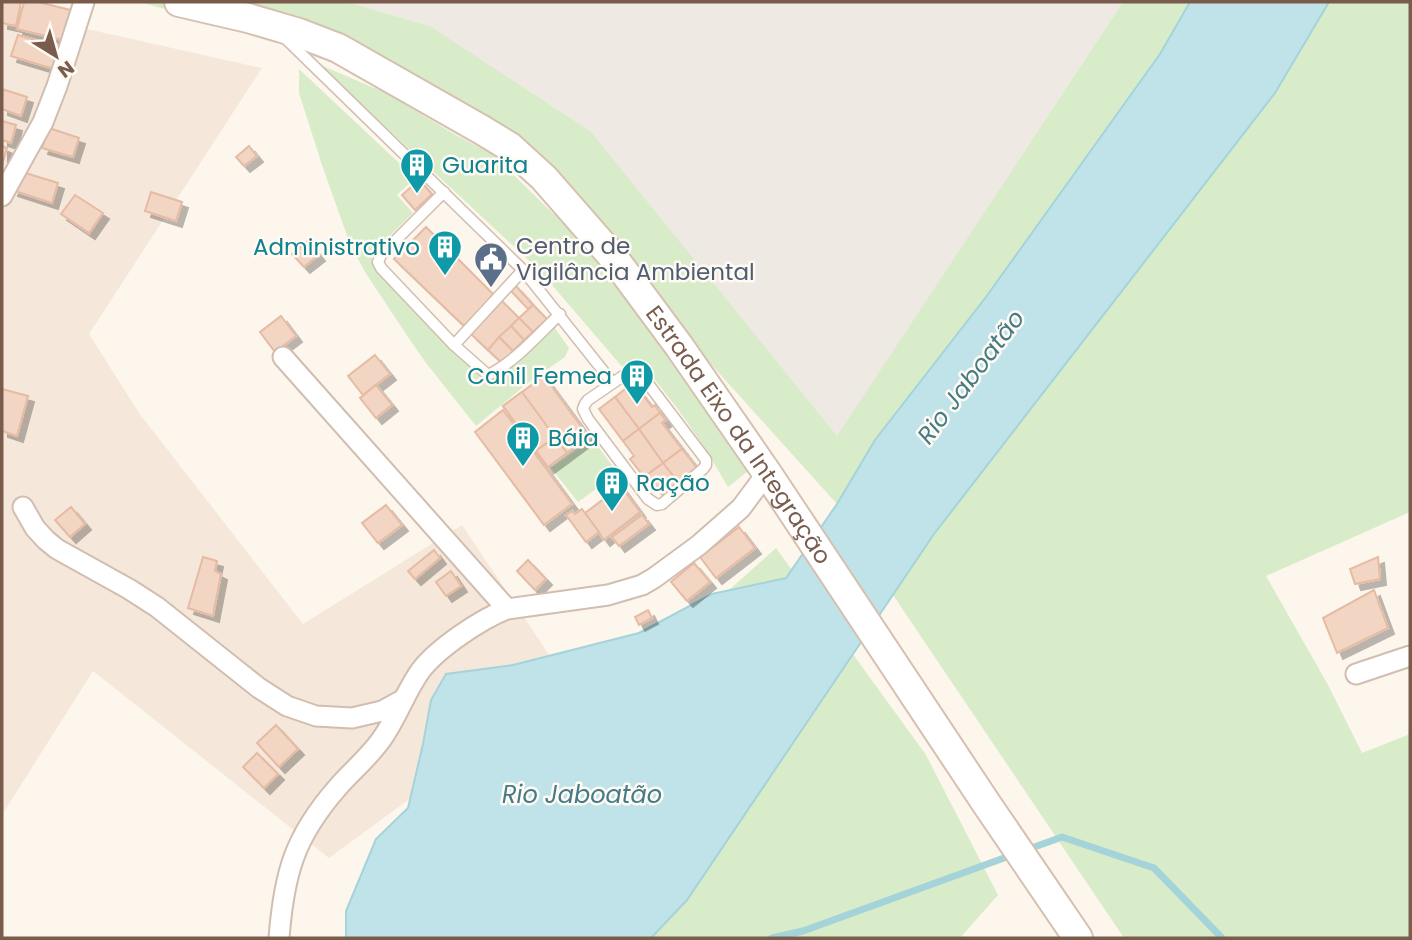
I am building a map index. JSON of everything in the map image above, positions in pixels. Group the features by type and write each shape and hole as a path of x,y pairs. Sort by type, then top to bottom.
{"main road":[{"name":"Estrada Eixo da Integração","path":"184,2 272,26 338,48 510,147 544,178 613,257 679,346 1047,891 1073,935"}],"street":[{"path":"2,196 43,122 84,2"},
{"path":"283,357 507,608"},
{"path":"279,938 289,867 302,836 317,812 372,753 421,671 434,657 476,625 507,608 608,595 634,588 654,578 774,485"},
{"path":"23,507 35,528 57,549 157,607 259,688 287,706 316,716 352,718 382,711 405,699"},
{"path":"1356,674 1410,656"}],"lane":[{"path":"272,26 523,270 612,382"},
{"path":"444,192 377,262 454,345 488,375 513,359 560,314"},
{"path":"454,345 523,270"},
{"path":"632,372 641,375 706,460 706,465 699,473 662,504 657,505 648,499 583,409 588,400 612,382 632,372"}],"shaded area":[{"path":"347,2 1123,2 837,437 430,26"},
{"path":"2,10 262,68 89,334 139,413 303,624 462,525 568,683 329,858 93,671 2,815"}],"green space":[{"path":"140,2 347,2 430,26 591,132 837,436 1123,2 1190,2 1160,54 986,297 875,440 837,504 544,179 376,69"},
{"path":"1329,2 1410,2 1410,512 1266,576 1327,683 1362,753 1410,734 1410,938 1124,938 893,595 934,534 1275,93"},
{"path":"318,64 386,93 492,154 566,226 601,265 652,328 752,468 728,487 686,420 637,359 624,369 540,271"},
{"path":"299,69 415,178 397,195 413,213 371,257 488,382 552,324 569,348 565,357 533,379 476,426 408,337 350,244 299,93"},
{"path":"592,439 618,473 578,502 551,468"},
{"path":"776,548 926,755 998,895 960,938 423,938 544,755"}],"water":[{"name":"Rio Jaboatão","path":"1190,2 1329,2 1275,93 934,534 687,900 651,938 346,938 346,911 376,839 408,808 431,700 446,674 513,665 639,633 712,594 786,578 837,504 875,440 986,297 1160,54"}],"building":[{"path":"2,2 21,2 16,26 2,23"},
{"path":"24,2 38,2 75,11 67,41 17,29"},
{"path":"18,35 60,47 54,69 11,56"},
{"path":"2,89 27,97 21,116 2,109"},
{"path":"2,121 16,125 11,143 2,140"},
{"path":"49,128 79,138 73,157 42,148"},
{"path":"2,146 7,148 2,165"},
{"path":"249,146 257,156 244,166 236,157"},
{"path":"19,171 58,183 52,203 12,190"},
{"name":"Guarita","path":"419,180 432,194 415,210 402,195"},
{"path":"151,192 182,202 176,221 145,211"},
{"path":"75,195 103,213 89,233 61,214"},
{"name":"Administrativo","path":"426,227 494,295 464,326 394,259"},
{"path":"308,241 319,255 304,267 292,254"},
{"path":"516,286 533,305 528,309 511,291"},
{"path":"502,301 519,318 488,350 471,334"},
{"path":"533,305 547,319 533,332 519,318"},
{"path":"281,316 296,336 275,352 260,332"},
{"path":"519,318 533,332 524,340 511,326"},
{"path":"511,326 524,340 513,351 499,337"},
{"path":"499,337 513,351 502,363 488,350"},
{"path":"375,355 390,374 363,395 348,376"},
{"path":"544,376 589,437 548,467 503,406"},
{"name":"Canil Femea","path":"633,383 660,413 639,429 615,397"},
{"path":"376,385 392,405 376,418 360,398"},
{"path":"2,389 28,396 17,436 2,431"},
{"path":"522,392 555,437 536,451 503,406"},
{"path":"615,397 639,429 623,441 599,409"},
{"name":"Báia","path":"503,410 572,504 544,525 475,432"},
{"path":"660,413 666,420 662,423 682,449 663,463 639,429"},
{"path":"639,429 663,463 644,477 630,459 634,456 623,441"},
{"path":"555,437 567,453 548,467 536,451"},
{"path":"682,449 697,468 678,482 663,463"},
{"path":"663,463 678,482 662,494 647,475"},
{"name":"Ração","path":"621,486 640,512 604,540 585,513"},
{"path":"386,505 402,525 378,543 362,523"},
{"path":"71,507 85,524 70,537 55,520"},
{"path":"582,509 599,532 586,542 566,515 572,511 575,514"},
{"path":"642,515 649,524 619,546 612,537"},
{"path":"739,527 755,548 716,578 700,557"},
{"path":"434,550 440,558 415,579 408,571"},
{"path":"203,557 217,561 215,571 221,574 213,616 188,608"},
{"path":"1378,557 1380,579 1355,584 1350,569"},
{"path":"528,560 546,579 535,590 517,571"},
{"path":"694,563 710,582 687,601 671,582"},
{"path":"451,571 461,586 446,596 436,582"},
{"path":"1374,590 1388,628 1337,653 1323,618"},
{"path":"648,610 652,618 639,625 635,617"},
{"path":"276,725 298,749 279,767 257,743"},
{"path":"257,753 278,774 264,788 243,767"}],"waterway":[{"path":"1026,850 1062,837 1154,868 1222,938"},
{"path":"772,938 803,931 1015,854"}],"place":[{"name":"Guarita","path":"417,195"},
{"name":"Administrativo","path":"445,277"},
{"name":"Centro de Vigilância Ambiental","path":"491,289"},
{"name":"Canil Femea","path":"637,406"},
{"name":"Báia","path":"523,468"},
{"name":"Ração","path":"612,513"}]}
